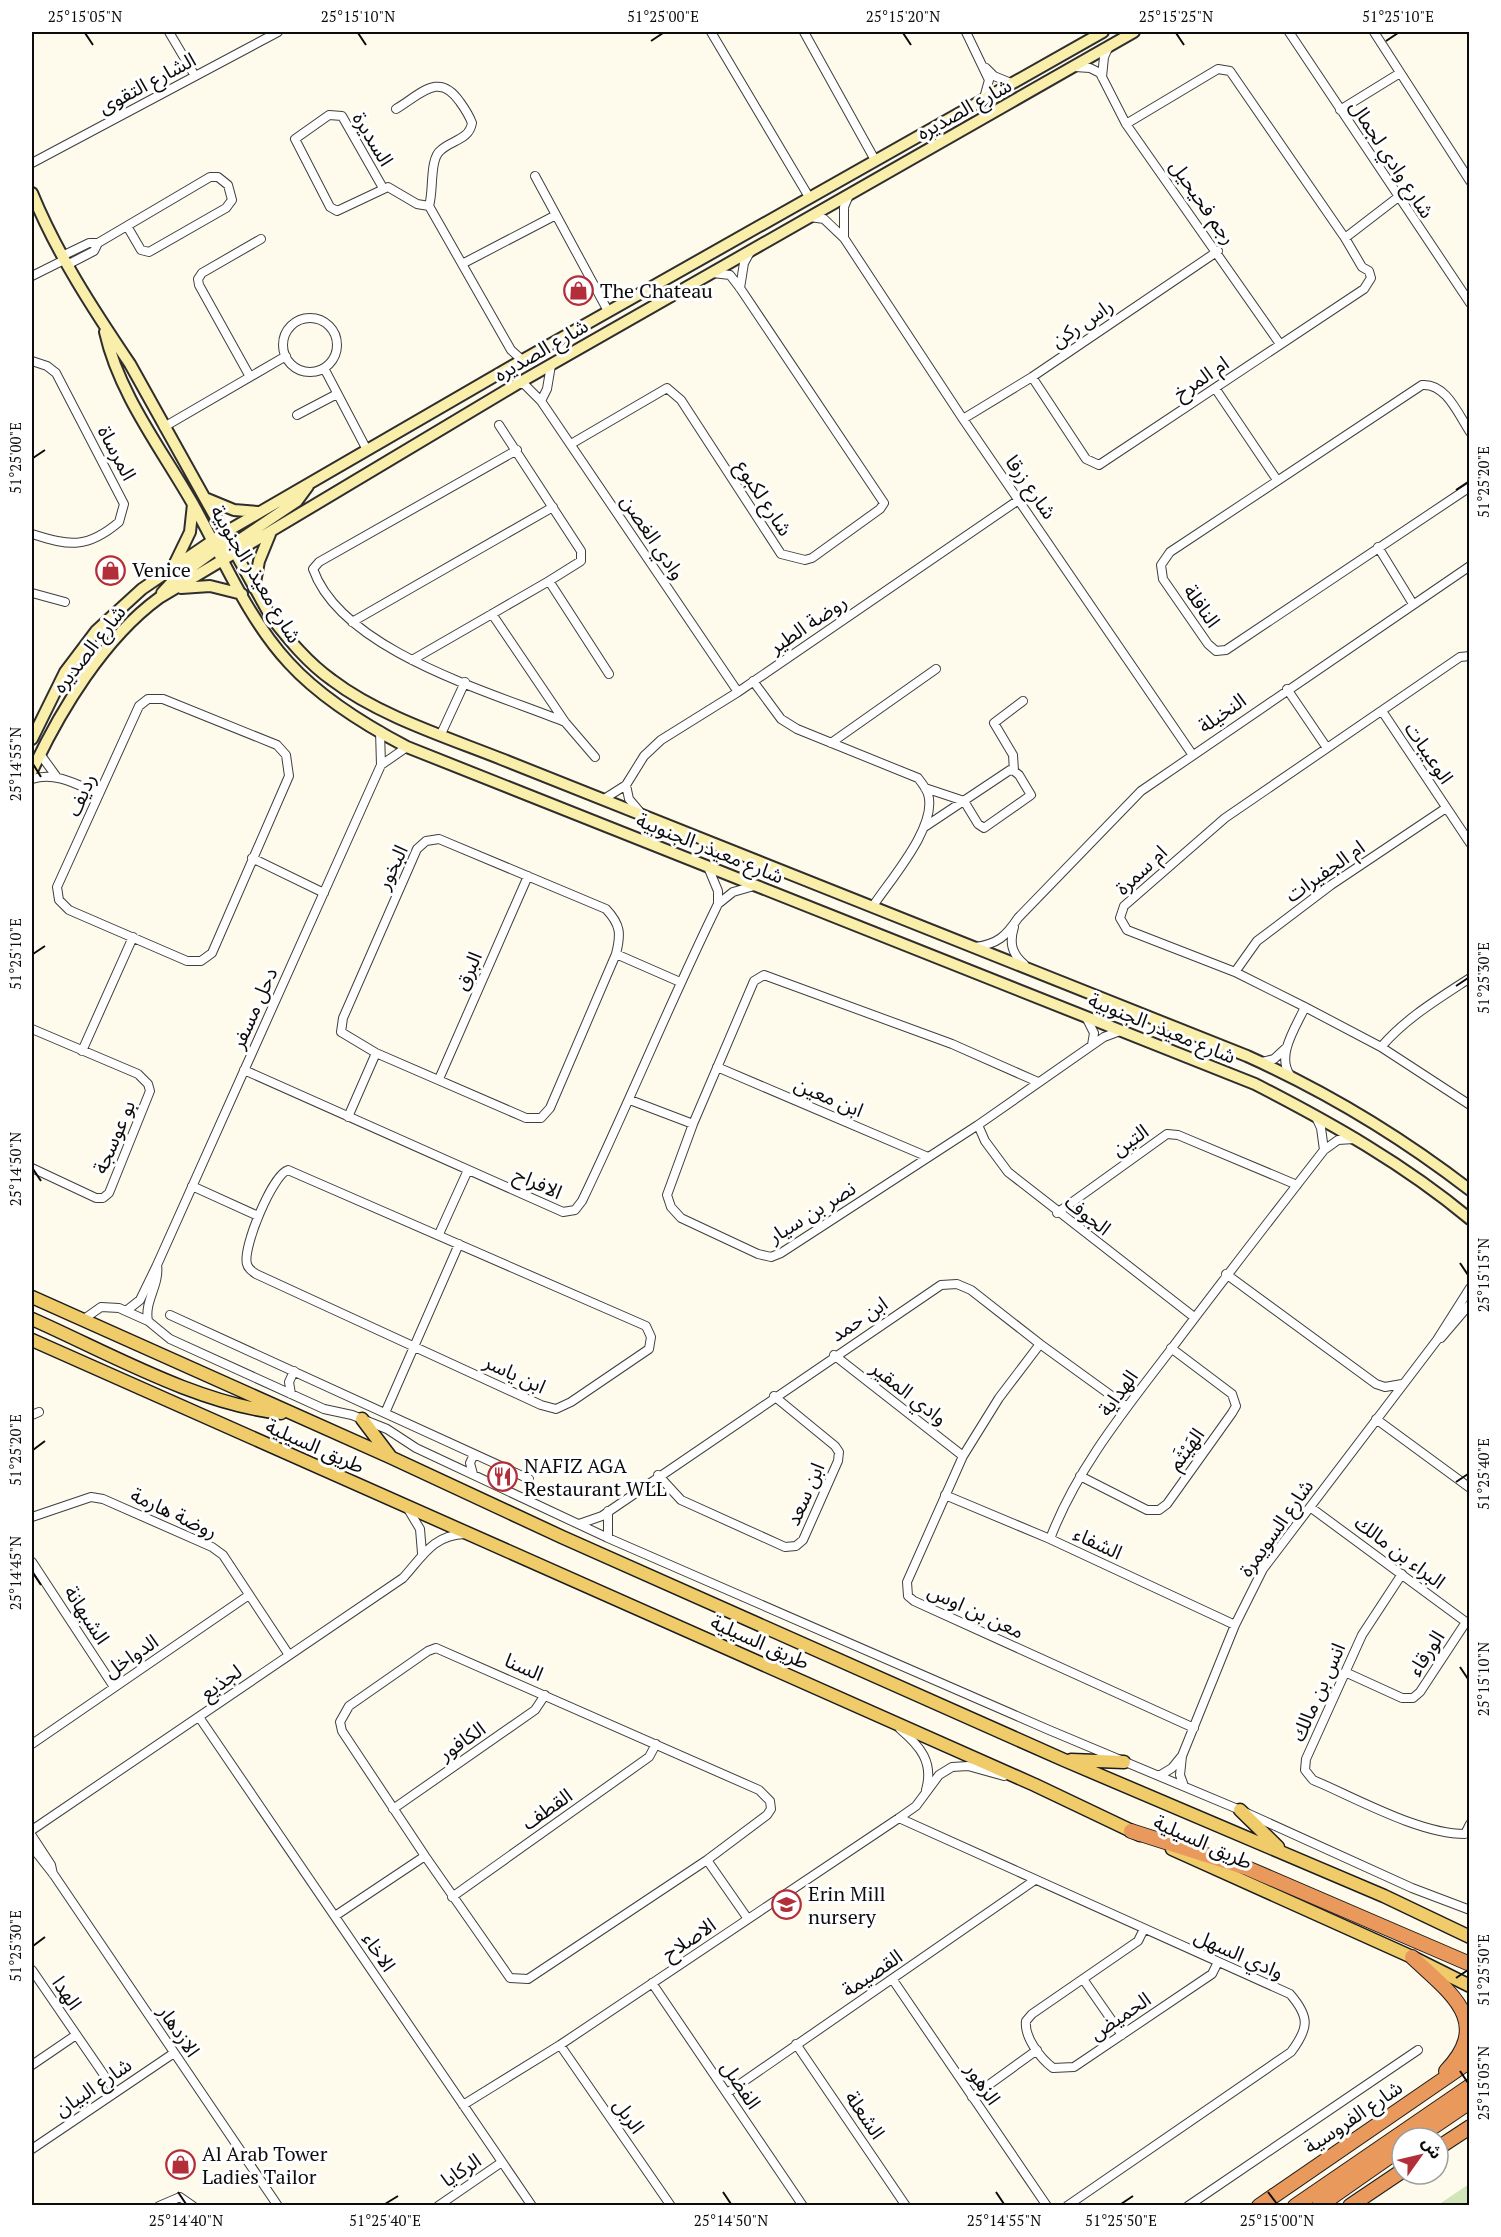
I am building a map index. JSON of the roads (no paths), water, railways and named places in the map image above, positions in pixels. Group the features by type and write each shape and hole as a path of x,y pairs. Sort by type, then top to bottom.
{"highway":[{"path":"1131,1831 1247,1869 1470,1964"},
{"path":"1412,1957 1458,2002 1467,2024 1466,2041 1460,2055 1426,2091"},
{"name":"شارع الفروسية","path":"1259,2205 1470,2061"},
{"path":"1295,2205 1470,2086"},
{"path":"1435,2126 1470,2102"},
{"path":"1450,2141 1470,2127"},
{"path":"1450,2142 1470,2132"},
{"path":"1319,2205 1390,2156"},
{"path":"1350,2205 1390,2179"}],"main road":[{"name":"طريق السيلية","path":"32,1297 390,1457 562,1537 1064,1760 1283,1852 1470,1937"},
{"path":"32,1319 196,1391 244,1407 295,1415"},
{"name":"طريق السيلية","path":"32,1340 408,1509 1035,1785 1131,1831 1412,1957 1470,1986"},
{"path":"362,1419 390,1457"},
{"path":"1064,1760 1124,1762"},
{"path":"1240,1810 1283,1852"}],"street":[{"path":"169,32 195,76"},
{"name":"الشارع التقوى","path":"32,163 278,32"},
{"path":"711,32 809,197"},
{"path":"804,32 875,160"},
{"path":"966,32 985,67 989,80 984,98"},
{"name":"شارع الصديره","path":"32,738 66,672 96,631 128,600 170,570 216,545 224,533 608,311 1103,32"},
{"name":"شارع الصديره","path":"32,771 64,710 101,659 135,617 159,598 224,561 233,549 270,533 517,384 1134,32"},
{"name":"شارع وادي لجمال","path":"1289,32 1397,198 1470,303"},
{"path":"1374,32 1470,181"},
{"path":"1101,79 1104,57 1109,46"},
{"path":"985,67 994,76 1011,83"},
{"path":"1074,67 1096,70 1101,79"},
{"name":"ام المرخ","path":"1032,377 1086,459 1099,465 1368,284 1369,272 1362,267 1345,238 1230,71 1224,68 1218,69 1126,124"},
{"path":"1340,110 1400,73"},
{"name":"رجم فحيحيل","path":"1101,79 1126,124 1218,251 1280,344"},
{"path":"396,109 436,85 445,85 452,90 472,123 469,133 440,150 434,159 429,206 517,363"},
{"name":"السديرة","path":"383,188 342,116 328,115 295,139 330,207 337,212 383,188 392,188 417,204 429,206"},
{"path":"535,176 608,311"},
{"path":"32,276 64,261 89,243 98,243 210,177 218,177 231,190 232,200 226,208 149,252 141,250 127,226"},
{"name":"شارع معيذر الجنوبية","path":"32,193 64,261 104,329 130,364 271,617 292,643 331,680 371,704 441,734 1261,1062 1351,1108 1403,1140 1470,1190"},
{"path":"843,237 844,207 850,194"},
{"path":"1345,238 1397,198"},
{"path":"462,264 556,215"},
{"name":"شارع زرقا","path":"810,217 824,219 843,237 963,419 1020,499 1192,754"},
{"path":"249,375 199,285 198,279 202,273 261,239"},
{"path":"740,288 744,263 751,251"},
{"name":"راس ركن","path":"963,419 1032,377 1218,251"},
{"name":"شارع لكبوع","path":"571,444 667,388 681,400 781,554 805,560 812,558 875,514 884,503 740,288 730,274 711,273"},
{"path":"302,319 316,319 333,330 337,344 334,358 324,368 309,372 300,369 286,356 284,341 290,328 302,319"},
{"name":"شارع معيذر الجنوبية","path":"104,329 109,350 123,382 242,594 274,645 296,670 323,694 407,747 1255,1084 1357,1139 1424,1183 1470,1219"},
{"path":"164,427 249,375 286,356"},
{"name":"المرساة","path":"32,361 47,366 56,374 124,504 119,522 91,540 64,544 32,534"},
{"path":"541,401 547,389 551,365"},
{"path":"324,368 367,450"},
{"name":"وادي الغصن","path":"517,384 524,384 541,401 738,692"},
{"name":"النافلة","path":"1470,432 1443,392 1429,384 1422,385 1170,552 1161,565 1163,579 1208,644 1216,651 1226,650 1470,486"},
{"path":"1215,388 1277,480"},
{"path":"297,415 337,394"},
{"path":"412,660 577,564 582,556 517,450 499,425"},
{"path":"517,450 315,565 315,573 340,611 352,622 412,660 565,722"},
{"path":"233,549 297,501 310,483"},
{"path":"204,497 234,510 262,512"},
{"name":"روضة الطير","path":"604,799 626,786 651,748 738,692 1020,499"},
{"path":"170,570 187,542 193,504"},
{"path":"352,622 553,507"},
{"path":"254,588 259,561 270,533"},
{"path":"159,598 174,580 216,545"},
{"path":"1378,548 1413,604"},
{"name":"النخيلة","path":"975,947 1001,940 1018,918 1141,791 1470,566"},
{"path":"549,581 609,674"},
{"path":"175,589 210,586 242,594"},
{"path":"32,593 65,602"},
{"path":"492,614 565,722 595,758"},
{"name":"ام سمرة","path":"1470,656 1460,657 1225,818 1124,906 1120,918 1127,930 1235,972 1381,1047 1470,1105"},
{"path":"831,743 936,669"},
{"path":"753,681 781,719 797,729 918,778 929,796 926,826"},
{"path":"441,734 465,682"},
{"path":"1287,689 1327,748"},
{"name":"رديف","path":"148,699 163,699 277,745 286,755 289,776 212,953 201,961 187,961 69,910 59,900 57,887 99,794 139,706 148,699"},
{"path":"1014,771 1013,755 994,723 1023,701"},
{"name":"الوعيبات","path":"1382,711 1470,843"},
{"name":"دحل مسفر","path":"126,1311 140,1300 157,1265 381,765 380,731"},
{"path":"381,765 407,747"},
{"path":"40,754 46,766 57,777"},
{"path":"873,906 926,826 964,801 1010,770 1019,775 1031,795 984,828 978,824 964,801 925,788"},
{"path":"32,779 42,776 57,777 99,794"},
{"path":"626,786 629,799 641,813"},
{"name":"ام الجفيرات","path":"1235,972 1257,941 1331,885 1446,808"},
{"name":"البخور","path":"439,839 528,876 606,909 617,920 621,934 616,954 550,1108 541,1118 526,1118 376,1053 341,1032 343,1018 417,849 426,841 439,839"},
{"path":"252,858 324,893"},
{"path":"708,867 718,891 717,904"},
{"name":"البرق","path":"439,1079 528,876"},
{"path":"717,904 733,892 754,886"},
{"name":"الافراح","path":"244,1070 563,1212 575,1210 582,1201 630,1100 680,982 717,904"},
{"path":"1018,918 1011,945 1016,957 1030,969"},
{"path":"82,1050 133,937"},
{"path":"616,954 680,982"},
{"name":"نصر بن سيار","path":"1038,1082 952,1044 764,975 754,981 693,1124 667,1195 671,1208 681,1218 758,1254 771,1257 978,1125 1092,1045 1120,1031"},
{"path":"1381,1047 1413,1016 1470,978"},
{"path":"1292,1077 1284,1065 1288,1046 1305,1008"},
{"path":"1086,1017 1094,1033 1092,1045"},
{"name":"بو عوسجة","path":"32,1029 138,1074 148,1084 150,1091 109,1193 104,1198 96,1198 32,1168"},
{"path":"1261,1062 1274,1059 1288,1046"},
{"path":"348,1117 376,1053"},
{"name":"ابن معين","path":"717,1067 928,1157"},
{"path":"630,1100 693,1124"},
{"path":"1315,1116 1322,1128 1324,1150"},
{"name":"الجوف","path":"978,1125 985,1141 1008,1172 1057,1213 1194,1317"},
{"name":"التين","path":"1057,1213 1167,1134 1178,1135 1297,1185"},
{"path":"1324,1150 1338,1140 1357,1139"},
{"name":"الهداية","path":"1050,1539 1065,1502 1080,1476 1127,1407 1226,1274 1324,1150"},
{"name":"ابن ياسر","path":"288,1170 439,1234 646,1326 651,1337 649,1349 571,1402 556,1409 541,1405 249,1269 246,1257 258,1216 279,1174 288,1170"},
{"path":"439,1234 468,1170"},
{"path":"192,1186 258,1216"},
{"path":"385,1413 459,1244"},
{"name":"دحل مسفر","path":"148,1322 147,1303 158,1275 157,1265"},
{"path":"1226,1274 1376,1384 1385,1387 1403,1383"},
{"name":"ابن حمد","path":"579,1524 594,1520 608,1511 834,1355 941,1285 957,1284 971,1290 1040,1344 1127,1407"},
{"name":"شارع السويمرة","path":"1159,1776 1172,1768 1182,1756 1235,1624 1263,1569 1437,1340 1470,1288"},
{"name":"شارع السويمرة","path":"1437,1340 1467,1313 1470,1304"},
{"name":"طريق السيلية","path":"84,1319 101,1307 113,1306 126,1311 148,1322 170,1339 331,1412 362,1419 392,1431 410,1445 608,1538 1240,1810 1412,1888 1470,1910"},
{"path":"170,1315 530,1479"},
{"name":"معن بن اوس","path":"1040,1344 999,1398 963,1456 908,1582 908,1596 914,1601 1194,1728"},
{"name":"الهَيْثَم","path":"1080,1476 1147,1510 1159,1510 1167,1503 1232,1413 1236,1406 1232,1394 1171,1348"},
{"name":"وادي المقير","path":"834,1355 963,1456"},
{"path":"274,1386 291,1370"},
{"path":"291,1370 289,1382 291,1394"},
{"name":"ابن سعد","path":"658,1475 681,1500 785,1546 796,1546 803,1540 838,1461 839,1452 835,1446 774,1396"},
{"path":"1376,1419 1470,1488"},
{"path":"456,1467 472,1453"},
{"path":"472,1453 470,1462 473,1474"},
{"name":"الشفاء","path":"945,1495 1050,1539 1235,1624"},
{"name":"روضة هارمة","path":"32,1517 91,1497 103,1499 212,1547 223,1555 289,1655"},
{"name":"البراء بن مالك","path":"1310,1507 1468,1623"},
{"path":"408,1509 420,1529 422,1552"},
{"path":"608,1511 608,1538"},
{"name":"لجذيع","path":"32,1830 403,1578 422,1552 442,1539 466,1534"},
{"name":"الشبهانة","path":"32,1562 114,1687"},
{"name":"انس بن مالك","path":"1402,1574 1362,1635 1306,1759 1305,1770 1313,1780 1428,1829 1449,1834 1467,1834"},
{"name":"الدواخل","path":"32,1744 249,1595"},
{"name":"الورقاء","path":"1345,1672 1402,1698 1413,1698 1420,1692 1468,1623"},
{"name":"السنا","path":"436,1648 656,1744 759,1790 770,1801 771,1809 767,1815 707,1860 528,1979 520,1981 510,1978 502,1970 342,1731 340,1722 349,1706 428,1651 436,1648"},
{"name":"الكافور","path":"393,1809 535,1710 545,1695"},
{"name":"الاخاء","path":"199,1717 532,2205"},
{"path":"890,1721 922,1751 928,1769 925,1791"},
{"name":"القطف","path":"452,1897 649,1757 656,1744"},
{"name":"شارع السويمرة","path":"1182,1756 1180,1774 1184,1786"},
{"name":"الاصلاح","path":"463,2105 560,2044 899,1818 916,1806 939,1775 952,1767 968,1766 1035,1785"},
{"name":"وادي السهل","path":"899,1818 1290,1994 1302,2008 1306,2020 1303,2036 1291,2052 1067,2205"},
{"path":"1467,1834 1470,1824"},
{"name":"الازدهار","path":"32,1836 51,1865 54,1875"},
{"name":"الازدهار","path":"32,1847 54,1875 278,2205"},
{"path":"335,1916 424,1856"},
{"path":"707,1860 748,1919"},
{"name":"القصيمة","path":"727,2093 1035,1880"},
{"name":"الحميض","path":"1144,1929 1138,1941 1026,2021 1028,2033 1037,2050 1053,2068 1074,2067 1212,1974 1218,1962"},
{"name":"الهدا","path":"32,1970 115,2091"},
{"path":"1083,1979 1122,2035"},
{"name":"الزهور","path":"893,1980 1047,2205"},
{"name":"الفضل","path":"652,1983 802,2205"},
{"name":"الهدا","path":"32,2065 75,2035"},
{"name":"الربل","path":"560,2044 671,2205"},
{"name":"الشعلة","path":"796,2044 906,2205"},
{"path":"972,2097 1037,2050"},
{"path":"1188,2205 1418,2050"},
{"name":"شارع البيان","path":"32,2149 174,2053"},
{"name":"الركايا","path":"438,2205 502,2162"},
{"path":"159,2205 180,2197 193,2205"}],"place":[{"name":"The Chateau","path":"579,291"},
{"name":"Venice","path":"111,570"},
{"name":"NAFIZ AGA Restaurant WLL","path":"503,1477"},
{"name":"Erin Mill nursery","path":"787,1905"},
{"name":"Al Arab Tower Ladies Tailor","path":"181,2165"}]}
